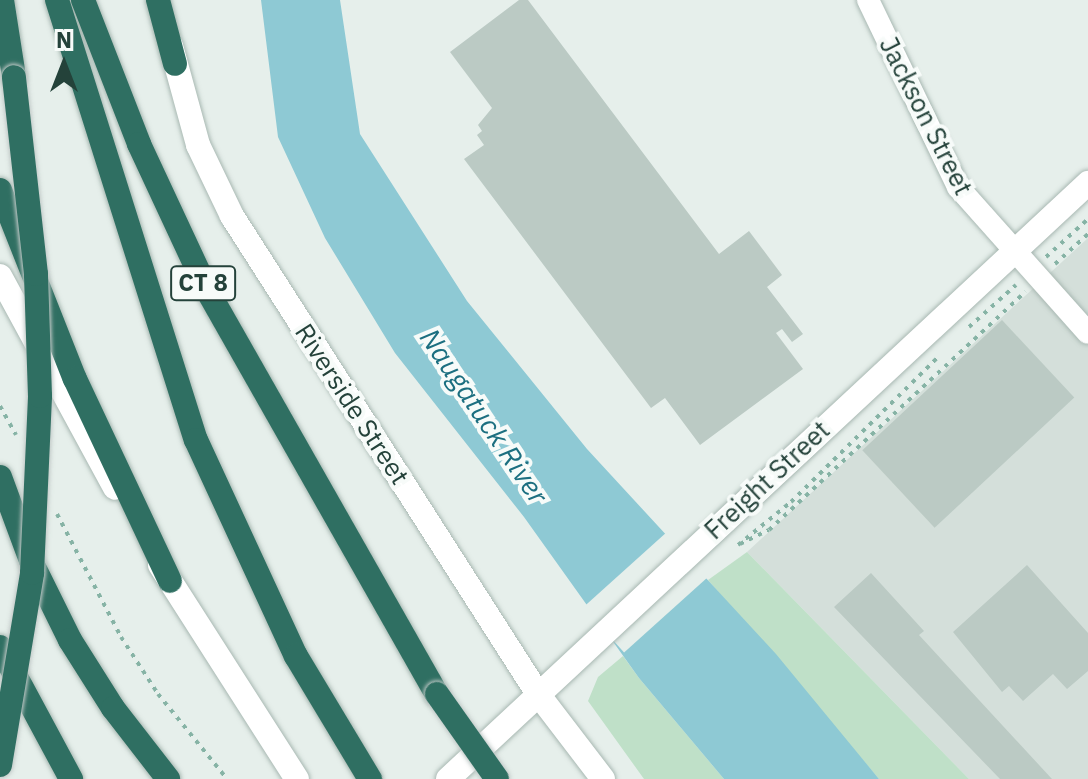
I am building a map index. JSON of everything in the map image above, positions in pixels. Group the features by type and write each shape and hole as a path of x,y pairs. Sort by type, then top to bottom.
{"highway":[{"path":"0,765 32,573 40,396 36,274 14,77 2,0"},
{"path":"57,0 196,440 264,591 345,743 370,779"},
{"name":"CT 8","path":"83,0 139,144 206,288 437,694 497,779"},
{"path":"161,0 175,64"},
{"path":"0,190 75,379 170,581"},
{"path":"0,477 31,561 70,640 113,708 168,779"},
{"path":"0,647 71,779"}],"main road":[{"name":"Riverside Street","path":"175,64 198,145 232,216 538,694 603,779"},
{"name":"Freight Street","path":"448,779 1088,183"},
{"path":"0,276 170,581 297,779"}],"street":[{"name":"Jackson Street","path":"868,0 948,170 1088,333"}],"path":[{"path":"946,348 791,502 738,545 769,530 1036,274 1088,219"},
{"path":"966,330 1088,234"},
{"path":"72,543 121,637 158,694 227,779"}],"shaded area":[{"path":"1088,238 1088,779 969,779 747,552"}],"green space":[{"path":"747,552 969,779 879,779 708,580"},
{"path":"623,656 724,779 644,779 588,701 598,677"}],"water":[{"name":"Naugatuck River","path":"261,0 340,0 360,134 467,301 587,449 776,654 879,779 724,779 639,678 524,517 395,353 325,238 278,137"}],"pier":[{"path":"668,531 709,576 624,653 583,607"}],"building":[{"path":"519,0 528,0 719,254 749,231 782,275 767,287 803,334 792,342 782,329 776,333 803,369 700,445 665,398 651,408 464,159 484,145 477,135 482,131 478,125 492,108 450,52"},
{"path":"1002,320 1074,398 935,528 862,450"},
{"path":"1027,565 1088,633 1088,671 1067,689 1053,674 1023,701 1009,686 1002,692 953,632"},
{"path":"871,573 924,631 919,635 1052,779 1000,779 834,607"}]}
